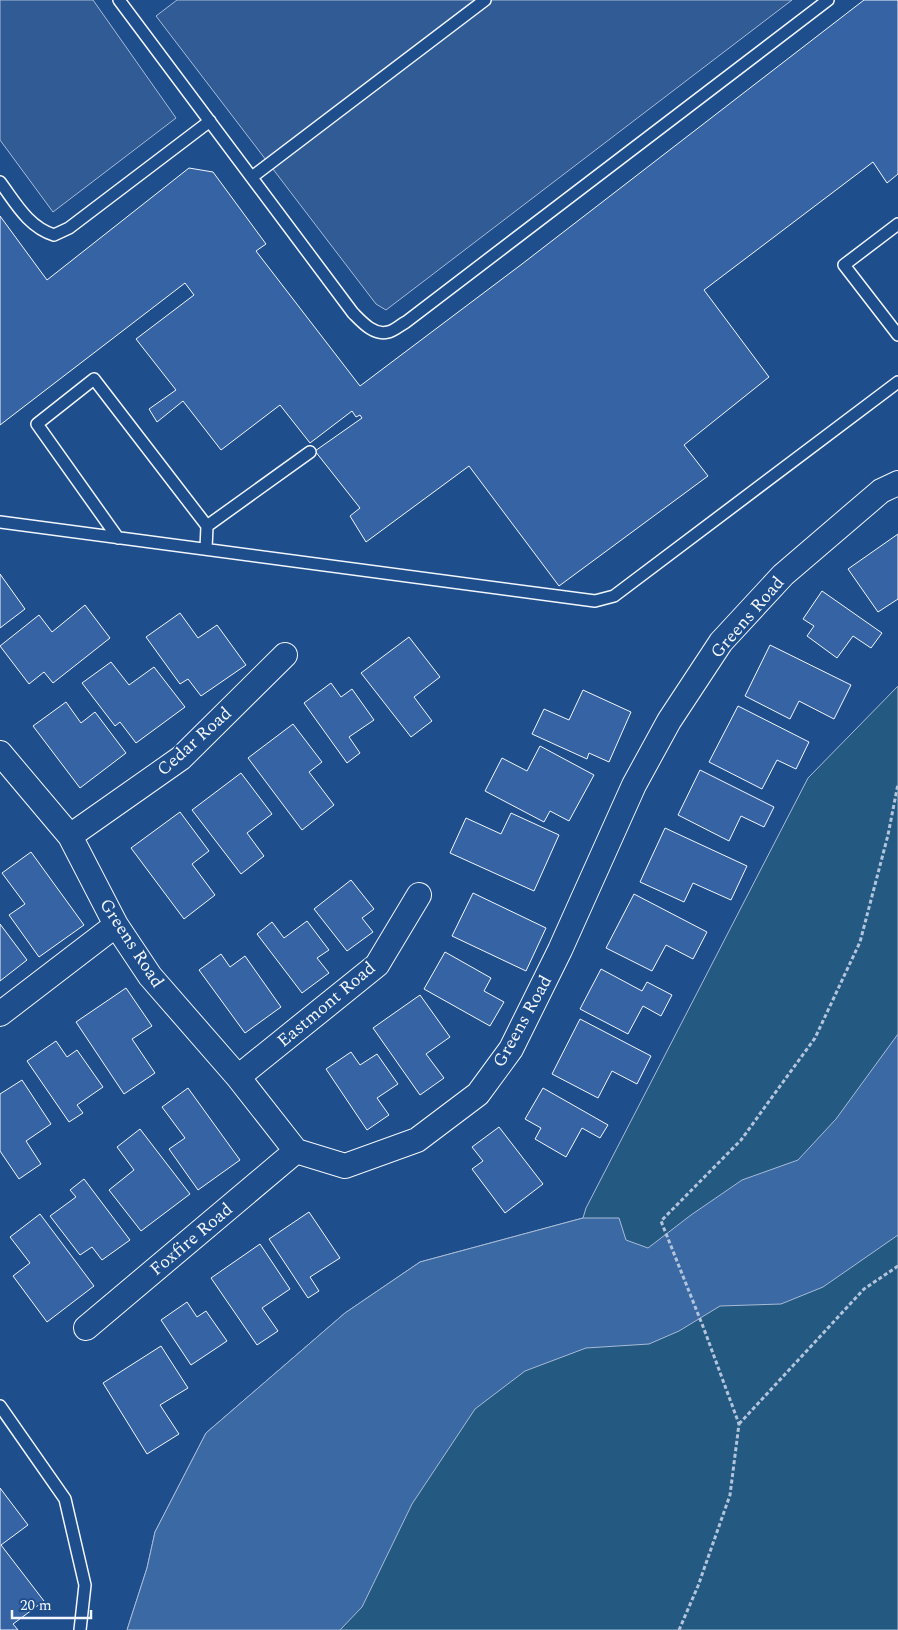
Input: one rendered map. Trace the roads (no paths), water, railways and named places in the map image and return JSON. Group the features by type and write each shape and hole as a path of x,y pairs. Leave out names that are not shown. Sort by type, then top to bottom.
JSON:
{"street":[{"name":"Greens Road","path":"0,753 70,836 116,925 150,976 238,1077 296,1151 345,1166 417,1140 478,1094 511,1049 560,950 634,785 669,721 721,642 783,575 881,491 898,483"},
{"name":"Cedar Road","path":"70,836 181,758 285,655"},
{"name":"Eastmont Road","path":"238,1077 376,965 419,896"},
{"path":"0,1014 116,925"},
{"name":"Foxfire Road","path":"86,1328 296,1151"}],"lane":[{"path":"119,0 354,313 366,326 377,332 387,333 406,322 828,0"},
{"path":"252,178 485,0"},
{"path":"0,182 30,222 42,232 54,235 68,228 210,121"},
{"path":"898,224 844,265 898,335"},
{"path":"118,538 37,424 94,379 207,526 206,550"},
{"path":"0,522 595,601 614,596 898,382"},
{"path":"207,526 310,452"},
{"path":"0,1406 65,1499 86,1585 80,1630"}]}
